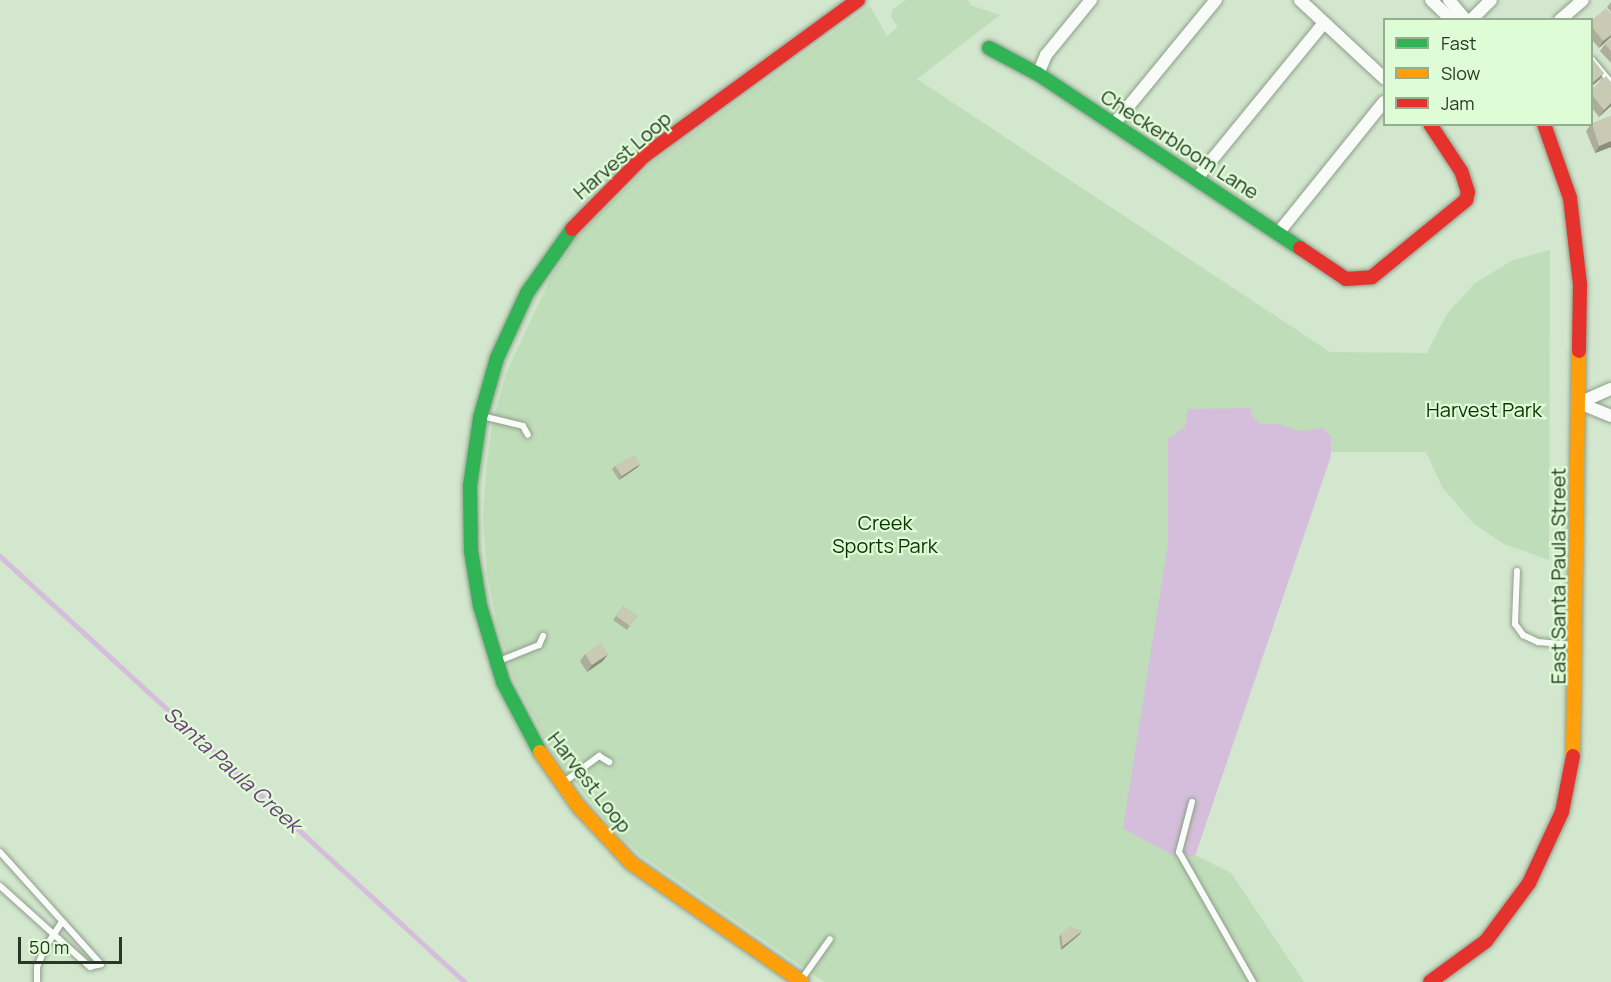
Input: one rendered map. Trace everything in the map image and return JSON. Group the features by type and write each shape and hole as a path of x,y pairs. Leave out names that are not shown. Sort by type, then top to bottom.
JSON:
{"street":[{"name":"Harvest Loop","path":"801,982 631,863 561,784 518,715 496,662 480,606 471,551 470,486 480,416 497,358 515,317 542,267 582,214 644,156 858,0"},
{"path":"1038,74 1046,55 1091,0"},
{"path":"1114,124 1216,0"},
{"path":"1300,0 1383,77"},
{"path":"1431,0 1450,18"},
{"path":"1449,0 1464,18"},
{"path":"1473,18 1491,0"},
{"path":"1562,18 1583,0"},
{"path":"1197,178 1324,23"},
{"name":"Checkerbloom Lane","path":"989,48 1038,74 1279,232 1346,279 1362,281 1372,277 1458,208 1468,192 1461,171 1431,126"},
{"path":"1279,232 1383,103"},
{"name":"East Santa Paula Street","path":"1430,982 1497,928 1516,904 1550,844 1568,793 1572,764 1577,645 1580,285 1575,227 1565,178 1545,126"},
{"path":"1579,403 1611,389"},
{"path":"1579,403 1611,416"}],"lane":[{"path":"1593,61 1611,83"},
{"path":"480,416 523,426 528,435"},
{"path":"1517,571 1515,624 1523,635 1538,642 1577,645"},
{"path":"496,662 539,645 543,636"},
{"path":"561,784 599,756 609,762"},
{"path":"1192,802 1179,852 1253,982"},
{"path":"0,852 101,964 90,967 0,886"},
{"path":"37,982 37,967 62,922"},
{"path":"801,982 830,939"}],"green space":[{"name":"Creek Sports Park","path":"906,0 968,0 970,5 1000,15 917,79 1330,352 1427,353 1447,314 1475,283 1513,260 1550,250 1549,560 1504,544 1474,524 1442,487 1426,452 1331,452 1195,855 1231,873 1304,982 824,982 640,854 612,828 554,755 514,679 497,624 487,574 483,519 486,469 493,419 507,371 551,277 581,232 652,163 870,6 887,36 898,27 891,17 892,10"}],"shaded area":[{"path":"1251,408 1252,416 1260,424 1279,424 1299,431 1323,428 1331,436 1331,456 1195,856 1174,856 1123,828 1168,543 1168,439 1185,427 1188,409"}],"building":[{"path":"1606,8 1611,14 1611,35 1603,41 1593,28 1593,19"},
{"path":"1611,39 1611,51 1605,44"},
{"path":"1593,59 1604,73 1593,82"},
{"path":"1606,76 1611,82 1611,103 1604,110 1593,96 1593,88"},
{"path":"1611,116 1611,141 1599,146 1593,124"},
{"path":"634,455 640,464 622,476 615,466"},
{"path":"623,606 637,616 630,626 616,616"},
{"path":"601,643 608,654 592,665 585,654"},
{"path":"1070,926 1082,931 1063,946 1061,934"}],"waterway":[{"name":"Santa Paula Creek","path":"0,556 465,982"}],"traffic: fast":[{"path":"989,48 1038,74 1300,248"},
{"path":"540,752 503,682 480,606 471,551 470,486 480,418 497,358 527,293 572,229"}],"traffic: slow":[{"path":"1573,756 1579,351"},
{"path":"540,752 579,807 631,863 802,982"}],"traffic: jam":[{"path":"572,229 644,156 858,0"},
{"path":"1300,248 1346,279 1372,277 1466,200 1468,192 1461,171 1431,126"},
{"path":"1545,126 1570,198 1580,285 1579,351"},
{"path":"1430,982 1486,941 1529,883 1562,812 1573,756"}],"park label":[{"name":"Harvest Park","path":"1484,409"}]}
